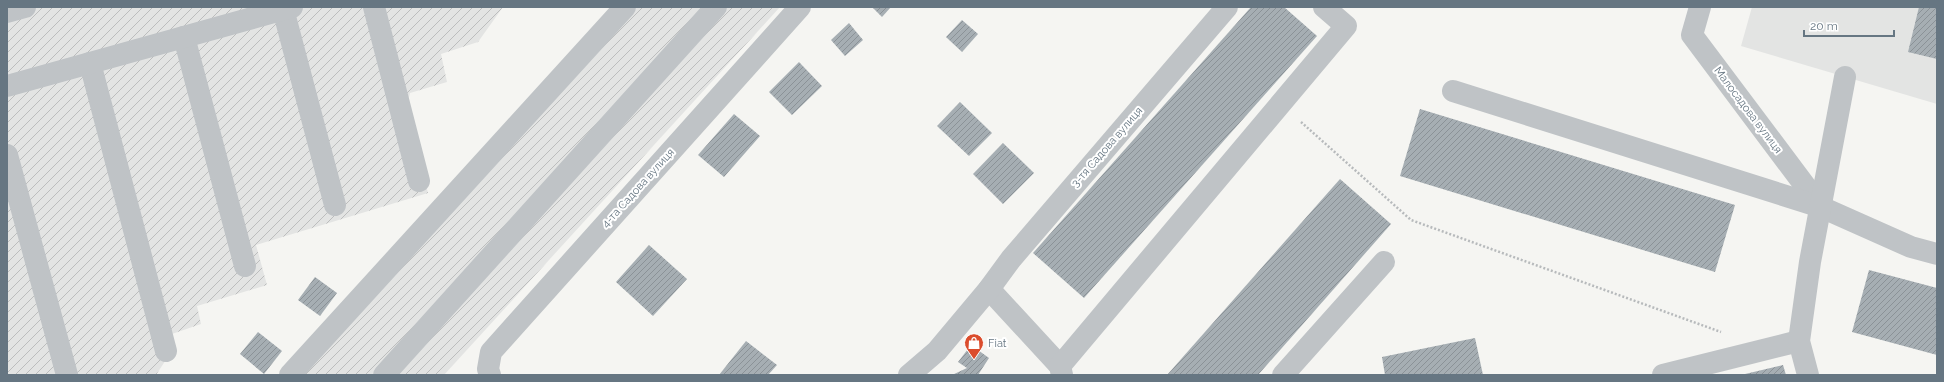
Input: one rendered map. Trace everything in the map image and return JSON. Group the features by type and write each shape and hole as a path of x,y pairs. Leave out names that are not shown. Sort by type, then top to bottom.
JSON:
{"street":[{"path":"7,12 25,7"},
{"path":"374,7 419,181"},
{"path":"290,375 625,7"},
{"path":"384,375 716,7"},
{"name":"4-та Садова вулиця","path":"490,375 488,369 492,352 800,7"},
{"name":"3-тя Садова вулиця","path":"989,289 1011,259 1227,7"},
{"path":"909,375 937,351 989,289 1061,371 1280,102 1346,26 1324,7"},
{"name":"Малосадова вулиця","path":"1700,7 1692,35 1822,207"},
{"path":"7,86 288,8 335,205"},
{"path":"184,37 244,266"},
{"path":"90,63 166,351"},
{"path":"1808,375 1799,341 1810,262 1822,207 1845,76"},
{"path":"1453,91 1822,207 1911,247 1937,254"},
{"path":"7,155 67,375"},
{"path":"1283,375 1384,262"},
{"path":"1663,375 1799,341"}],"path":[{"path":"1280,102 1335,154 1411,220 1724,333"}],"shaded area":[{"path":"7,7 503,7 478,42 441,54 447,82 410,93 406,110 428,193 256,245 267,285 197,306 201,324 169,335 173,349 156,375 7,375"},
{"path":"635,7 780,7 444,375 301,375"},
{"path":"1752,7 1937,7 1937,104 1741,46"}],"building":[{"path":"872,7 891,7 882,17"},
{"path":"1251,7 1284,7 1317,36 1084,298 1033,253"},
{"path":"1919,7 1937,7 1937,59 1908,52"},
{"path":"962,20 978,34 962,52 946,37"},
{"path":"849,23 863,40 845,56 831,40"},
{"path":"799,62 822,86 792,115 769,92"},
{"path":"960,102 992,133 969,156 937,126"},
{"path":"1420,109 1735,205 1715,272 1400,176"},
{"path":"734,114 760,136 724,177 698,155"},
{"path":"1003,143 1034,173 1003,204 973,174"},
{"path":"1340,179 1391,224 1258,375 1167,375"},
{"path":"649,245 687,279 653,316 616,282"},
{"path":"1869,270 1937,288 1937,355 1852,332"},
{"path":"315,277 337,293 320,316 298,300"},
{"path":"258,332 282,351 264,374 240,354"},
{"path":"1475,338 1483,375 1385,375 1382,357"},
{"path":"746,341 777,365 768,375 719,375"},
{"name":"Fiat","path":"971,345 989,358 978,375 952,375 967,368 958,362"},
{"path":"1783,365 1786,375 1745,375 1745,374"}],"place":[{"name":"Fiat","path":"974,360"}]}
